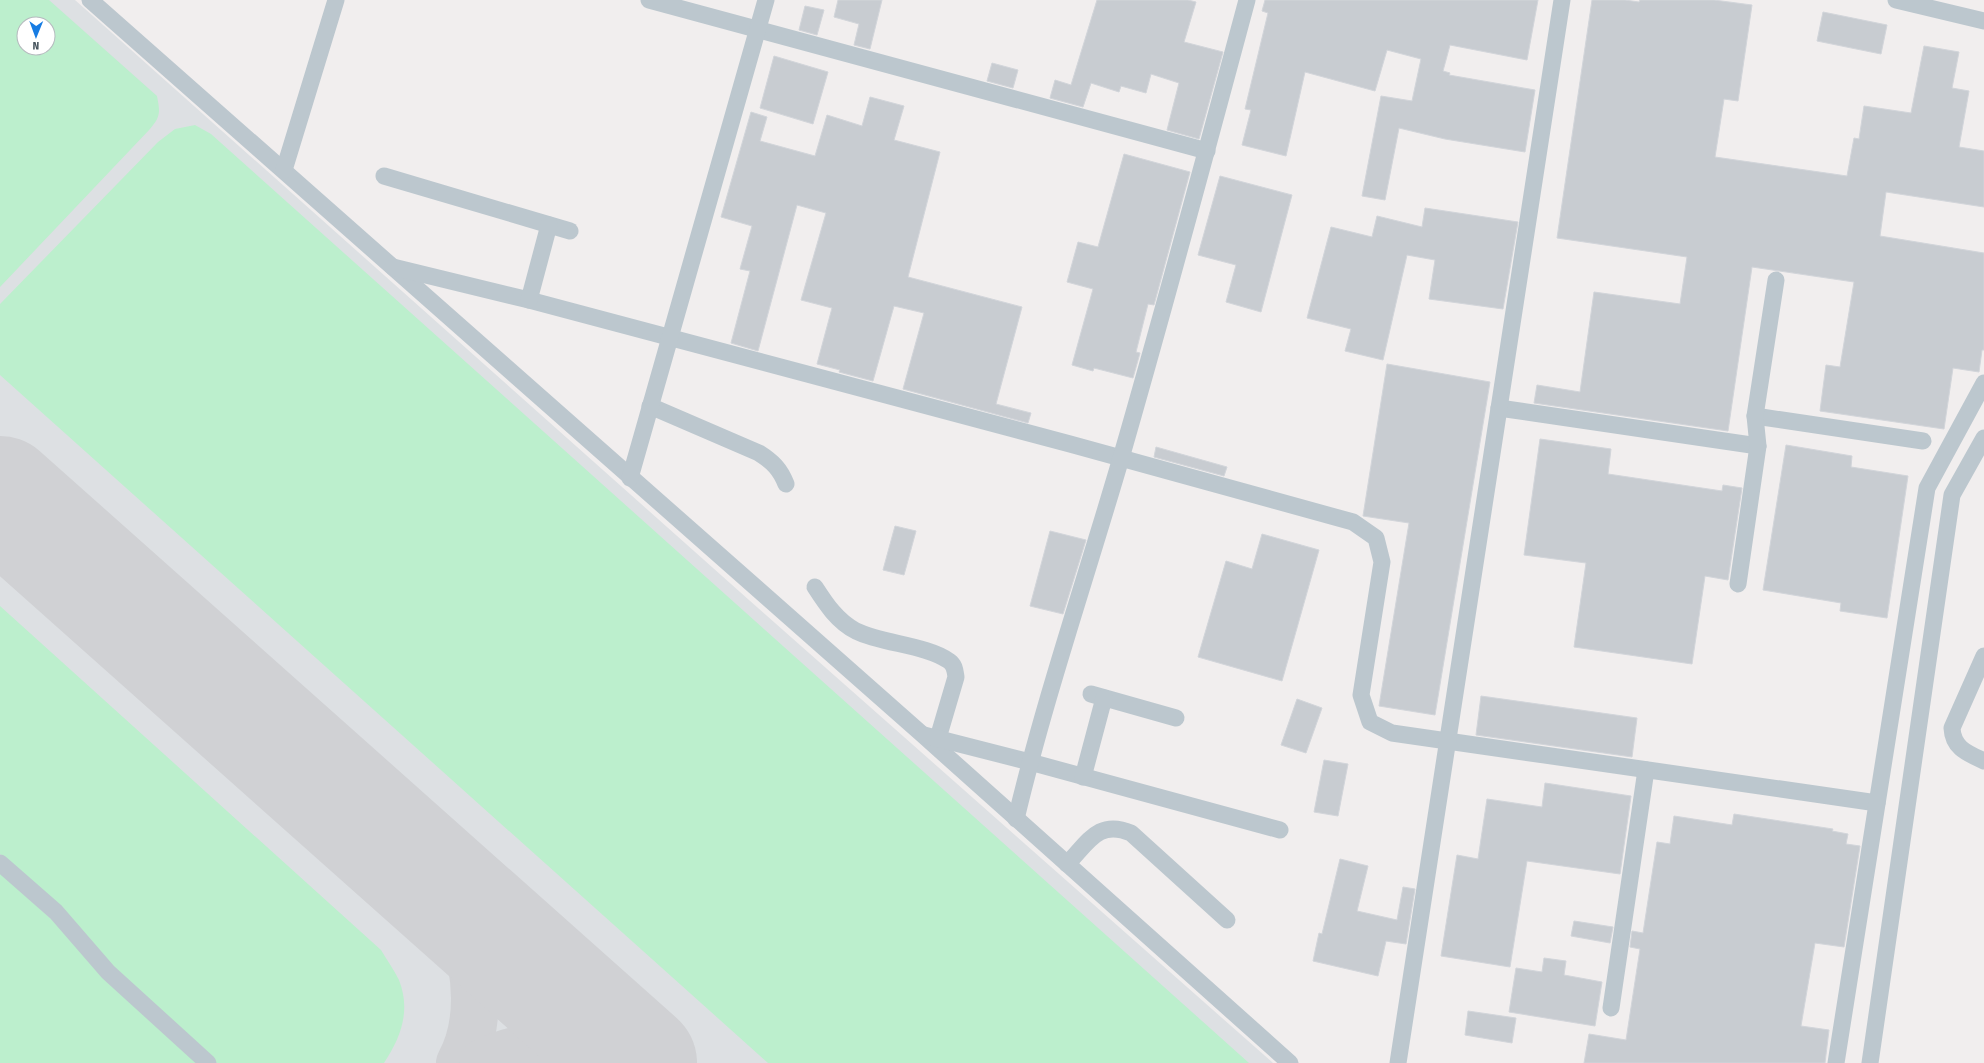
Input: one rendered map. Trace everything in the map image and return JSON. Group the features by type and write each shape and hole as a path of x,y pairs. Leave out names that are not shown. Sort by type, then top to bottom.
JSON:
{"street":[{"path":"90,0 284,170 630,478 931,737 1016,819 1290,1063"},
{"path":"284,170 336,0"},
{"path":"649,0 1207,151"},
{"path":"630,478 766,0"},
{"path":"1016,819 1030,762 1121,458 1207,151 1247,0"},
{"path":"1398,1063 1446,741 1461,663 1562,0"},
{"path":"1896,0 1926,3 1984,21"},
{"path":"384,176 570,231"},
{"path":"529,300 549,225"},
{"path":"393,268 529,300 1121,458 1353,522 1376,538 1382,562 1362,695 1370,722 1392,733 1877,804"},
{"path":"1738,584 1758,446 1755,416 1776,280"},
{"path":"1836,1063 1927,488 1984,383"},
{"path":"650,406 759,453 772,461 780,469 786,484"},
{"path":"1499,408 1758,446"},
{"path":"1755,416 1923,441"},
{"path":"1870,1063 1952,495 1984,438"},
{"path":"815,587 827,606 856,631 873,638 936,655 950,662 955,668 956,677 931,737"},
{"path":"1984,656 1952,728 1956,744 1964,751 1984,761"},
{"path":"1084,777 1098,696 1176,718"},
{"path":"931,737 1030,762 1280,830"},
{"path":"1611,1008 1646,770"},
{"path":"1067,864 1101,830 1111,828 1121,829 1131,833 1227,920"},
{"path":"0,863 56,912 108,972 208,1063"}],"shaded area":[{"path":"0,0 75,0 749,600 1273,1063 0,1063"}],"green space":[{"path":"0,0 49,0 157,96 159,114 150,129 0,287"},
{"path":"195,125 211,134 1249,1063 768,1063 0,375 0,304 158,142 175,129"},
{"path":"0,606 381,950 399,980 404,1002 404,1013 399,1033 384,1063 217,1063 112,969 58,905 0,854"},
{"path":"0,873 49,917 200,1063 0,1063"}],"building":[{"path":"838,0 882,0 870,49 854,45 859,24 834,17"},
{"path":"1097,0 1188,0 1196,2 1184,42 1223,52 1199,139 1167,130 1179,83 1151,74 1146,93 1121,86 1119,92 1091,83 1083,107 1050,98 1055,80 1071,85"},
{"path":"1265,0 1538,0 1527,60 1450,45 1443,71 1450,73 1449,75 1535,90 1525,152 1445,139 1399,128 1385,200 1362,196 1381,96 1412,101 1421,59 1387,50 1375,91 1305,72 1286,156 1242,145 1251,110 1245,109 1268,13 1262,11"},
{"path":"1592,0 1625,0 1639,2 1640,0 1714,0 1752,5 1738,101 1724,99 1715,157 1847,176 1854,138 1859,139 1864,106 1911,113 1924,46 1959,52 1952,88 1969,91 1959,147 1984,151 1984,207 1886,192 1880,236 1984,253 1984,350 1982,350 1979,372 1953,368 1944,429 1820,411 1826,365 1840,367 1854,282 1752,267 1728,431 1534,403 1537,385 1580,392 1594,292 1680,304 1687,257 1557,238"},
{"path":"805,6 824,10 817,35 799,30"},
{"path":"1823,12 1887,25 1881,54 1817,41"},
{"path":"774,56 828,72 813,124 760,108"},
{"path":"992,63 1018,70 1013,88 987,81"},
{"path":"870,97 904,106 894,140 940,152 908,277 1022,307 996,404 1031,413 1028,423 903,389 924,313 894,306 873,381 839,372 840,370 817,364 832,308 801,300 826,213 797,205 758,351 731,343 750,271 740,269 752,226 721,217 751,112 767,117 760,141 815,156 827,115 862,126"},
{"path":"1124,154 1190,172 1154,305 1148,304 1136,352 1140,353 1133,378 1094,368 1093,371 1072,365 1093,289 1067,282 1078,242 1098,247"},
{"path":"1220,176 1292,195 1261,312 1226,302 1236,265 1198,255"},
{"path":"1425,208 1518,222 1503,309 1429,299 1435,260 1407,255 1383,360 1345,351 1351,329 1307,318 1331,227 1372,237 1377,216 1422,227"},
{"path":"1387,364 1490,382 1435,715 1379,706 1409,523 1363,516"},
{"path":"1540,439 1611,449 1608,474 1722,491 1723,485 1742,488 1728,580 1705,576 1692,664 1574,647 1586,563 1524,555"},
{"path":"1786,445 1852,456 1851,467 1908,476 1887,618 1840,611 1841,603 1763,590"},
{"path":"1156,447 1227,467 1224,476 1154,457"},
{"path":"895,526 916,531 904,575 883,570"},
{"path":"1050,531 1086,540 1063,614 1030,606"},
{"path":"1262,534 1319,550 1282,681 1198,657 1226,561 1252,569"},
{"path":"1481,696 1637,718 1632,757 1476,735"},
{"path":"1297,699 1322,708 1306,753 1281,745"},
{"path":"1324,760 1348,764 1338,816 1314,812"},
{"path":"1545,783 1631,796 1620,874 1527,861 1510,967 1441,956 1457,855 1478,859 1487,799 1542,807"},
{"path":"1734,814 1833,829 1832,831 1848,834 1846,844 1860,846 1844,947 1815,943 1801,1026 1829,1030 1825,1063 1584,1063 1589,1034 1626,1040 1640,949 1630,947 1632,931 1643,933 1657,842 1670,844 1674,816 1732,825"},
{"path":"1340,859 1368,866 1357,911 1397,920 1403,887 1415,889 1406,944 1386,941 1378,976 1313,961 1319,933 1322,934"},
{"path":"1574,921 1613,927 1610,943 1571,936"},
{"path":"1544,958 1566,961 1564,975 1602,982 1595,1026 1509,1012 1516,968 1542,972"},
{"path":"1468,1011 1516,1018 1512,1043 1465,1035"}],"taxiway":[{"path":"426,876 438,891 456,919 468,947 472,962 475,998 472,1032 460,1063"},
{"path":"483,1063 499,1056 517,1051 554,1046 591,1051 609,1056 625,1063"}],"runway":[{"path":"0,496 637,1063"}]}
